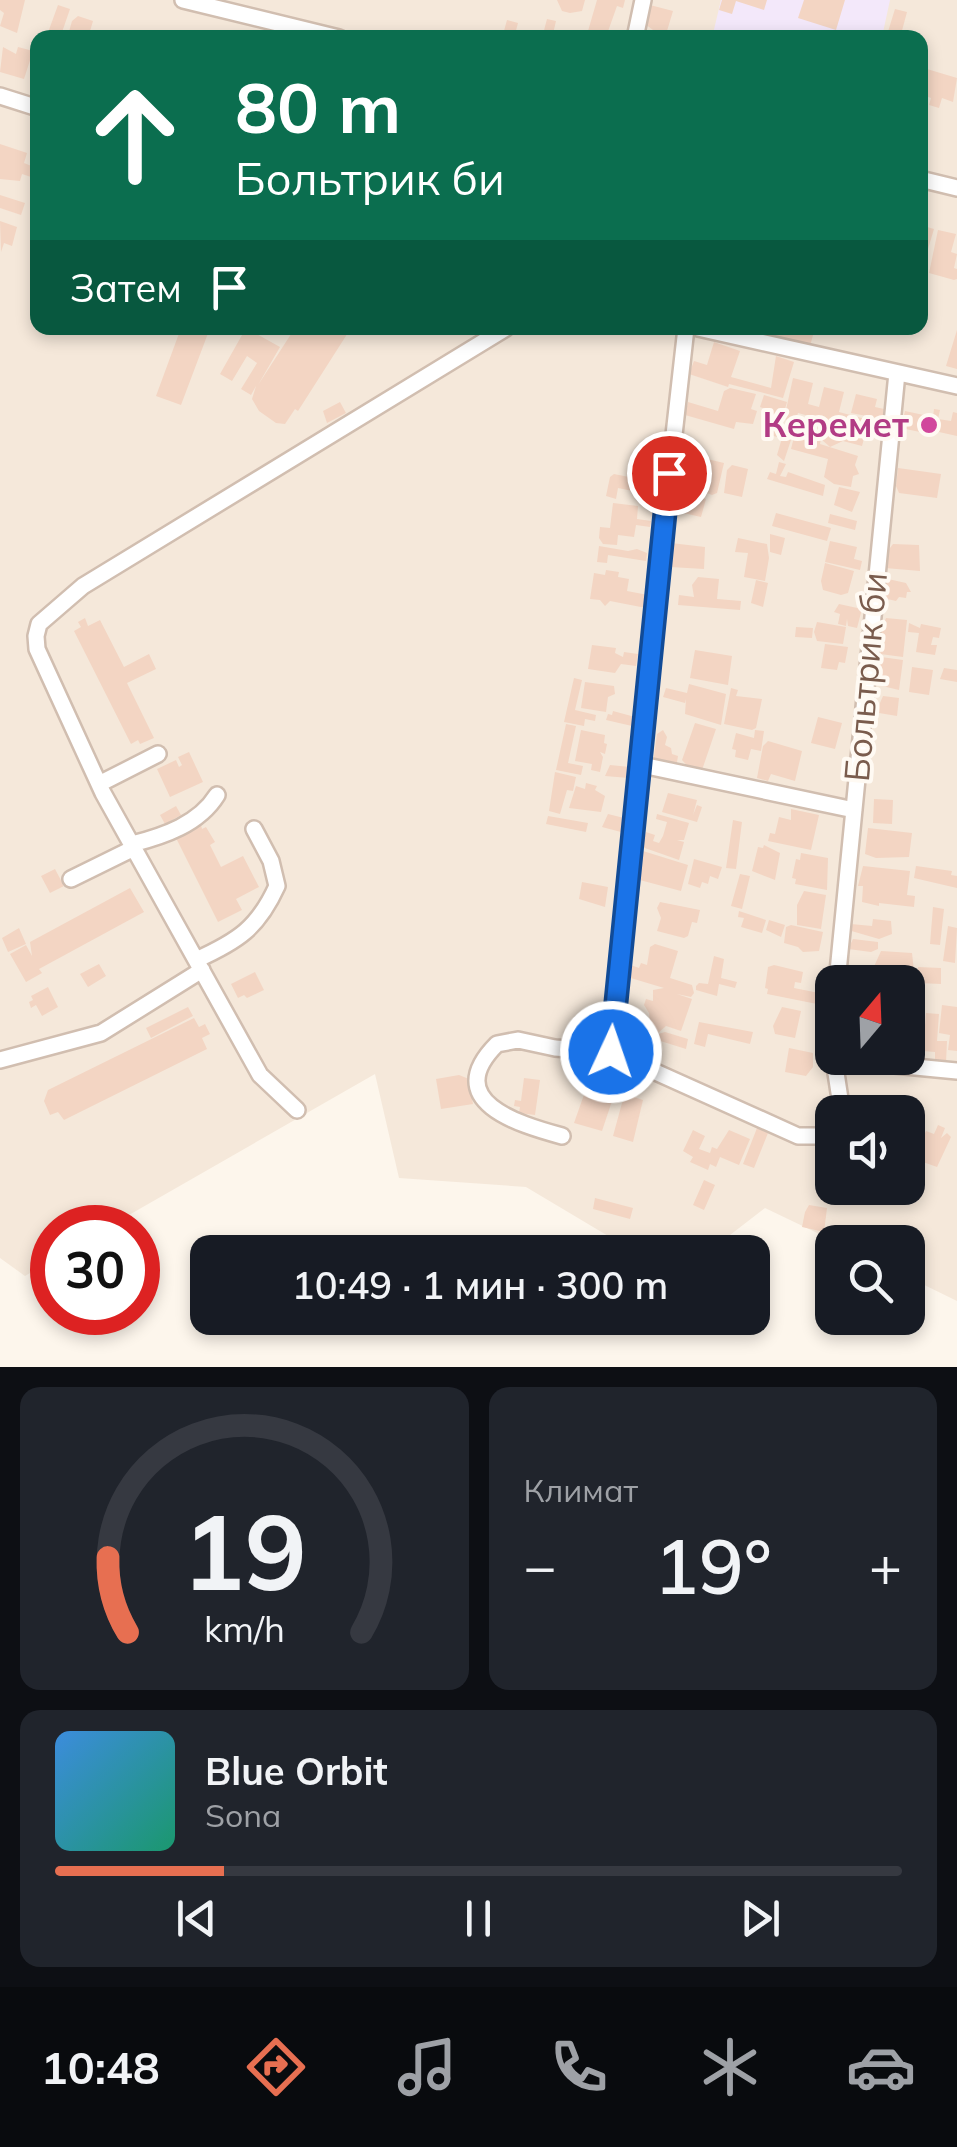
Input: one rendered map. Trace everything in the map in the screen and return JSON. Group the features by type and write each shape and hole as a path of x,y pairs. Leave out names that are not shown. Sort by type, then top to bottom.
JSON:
{"street":[{"path":"183,0 306,30"},
{"path":"636,30 642,0"},
{"path":"0,96 30,105"},
{"path":"928,181 957,188"},
{"path":"298,1110 260,1074 98,784 37,649 39,624 61,602 117,564 494,335"},
{"path":"611,1052 685,335"},
{"path":"730,335 957,386"},
{"name":"Больтрик би","path":"839,965 898,372"},
{"path":"98,784 158,754"},
{"path":"642,765 854,810"},
{"path":"70,879 178,828 208,809 217,796"},
{"path":"0,1060 102,1033 254,926 277,886 271,862 254,829"},
{"path":"562,1136 507,1119 489,1108 479,1083 482,1061 497,1044 507,1040 611,1052 798,1136 815,1136"},
{"path":"925,1066 957,1071"}],"shaded area":[{"path":"0,0 957,0 957,1301 925,1285 925,1225 815,1225 815,1232 765,1208 730,1235 606,1235 526,1187 399,1178 375,1074 146,1205 30,1205 30,1273 25,1276 0,1258"},
{"path":"721,0 890,0 884,30 714,30"}],"building":[{"path":"0,0 25,0 17,33 0,26 4,13"},
{"path":"557,0 585,0 582,11 570,13 562,11"},
{"path":"597,0 625,0 623,8 617,6 608,30 588,30"},
{"path":"722,0 767,0 764,10 736,1 732,14 719,10"},
{"path":"804,0 845,0 836,30 798,18"},
{"path":"58,5 70,9 63,30 49,30"},
{"path":"650,5 673,11 667,30 653,30 645,24"},
{"path":"895,9 907,12 902,30 888,30"},
{"path":"78,16 93,21 90,30 69,30"},
{"path":"547,19 556,21 554,30 544,30"},
{"path":"507,20 518,23 516,30 504,30"},
{"path":"3,47 16,54 18,47 30,50 24,79 0,72"},
{"path":"928,69 957,78 953,102 942,98 939,108 929,105"},
{"path":"0,144 27,153 24,163 30,165 30,177 22,174 20,181 0,179"},
{"path":"0,195 25,203 21,215 0,208"},
{"path":"0,221 17,227 12,246 4,243 1,252"},
{"path":"928,227 934,229 928,249"},
{"path":"938,230 956,234 951,252 957,254 957,279 929,273"},
{"path":"957,330 957,369 946,366"},
{"path":"178,335 207,335 181,405 156,396"},
{"path":"242,335 259,335 280,347 258,385 290,335 347,335 298,411 295,409 285,424 276,423 259,411 252,399 256,386 251,395 241,389 257,363 247,356 232,381 220,374"},
{"path":"773,335 813,335 810,346"},
{"path":"714,342 740,351 731,377 771,388 776,356 794,362 783,398 689,374 694,361 707,365"},
{"path":"793,378 813,383 808,404 819,407 824,387 844,392 839,412 869,420 862,446 843,441 830,447 821,439 820,444 858,456 855,465 859,474 853,476 851,487 834,484 824,477 828,459 791,449 794,437 815,443 818,430 824,431 827,421 798,413 795,422 784,419"},
{"path":"730,388 756,394 751,409 757,411 753,424 736,422 734,429 685,415 688,402 718,411 724,391"},
{"path":"856,394 877,399 875,407 884,409 882,419 851,413"},
{"path":"764,395 787,402 777,437 764,433 771,411 760,407"},
{"path":"340,402 346,413 327,423 323,411"},
{"name":"Керемет","path":"934,409 940,410 938,419 951,421 953,412 957,413 957,436 901,428 905,411 933,417"},
{"path":"782,438 791,440 784,461 777,455"},
{"path":"699,457 724,463 717,493 712,495 692,487"},
{"path":"779,462 786,464 780,476 786,477 788,472 825,485 823,496 767,479 770,472 776,474"},
{"path":"732,465 748,469 742,497 724,493 727,470"},
{"path":"898,468 941,474 937,498 899,493"},
{"path":"614,474 649,481 647,494 618,488 616,499 606,496"},
{"path":"839,487 860,492 852,512 834,505"},
{"path":"682,493 706,499 701,517 679,512"},
{"path":"613,503 638,506 637,519 651,521 650,527 636,525 634,537 618,535 617,545 603,544 600,527 610,528"},
{"path":"776,513 831,528 827,541 772,526"},
{"path":"830,514 857,521 855,530 828,523"},
{"path":"770,534 785,538 781,555 770,552"},
{"path":"738,538 767,544 765,581 744,577 748,553 735,552"},
{"path":"830,541 857,547 854,559 862,561 860,570 825,562"},
{"path":"671,543 705,547 704,569 670,567"},
{"path":"893,544 919,545 920,571 885,568 887,552"},
{"path":"599,546 637,549 647,553 646,561 608,555 607,563 597,562"},
{"path":"825,563 854,571 848,593 823,590"},
{"path":"606,570 629,579 627,591 648,595 646,608 610,601 605,606 600,600 590,599 594,573 605,575"},
{"path":"698,577 719,579 717,599 741,601 740,610 678,605 679,595 694,597 692,585"},
{"path":"888,579 906,583 911,592 896,601 883,598 884,582"},
{"path":"756,580 768,583 763,607 751,603"},
{"path":"839,604 862,609 857,628 848,626 847,619 846,626 838,624 840,614 834,612"},
{"path":"85,618 88,626 100,620 124,667 149,654 156,669 127,683 154,738 131,744 74,631"},
{"path":"886,618 907,620 903,657 880,654 881,650 877,650"},
{"path":"817,622 846,627 843,644 817,641"},
{"path":"909,623 920,628 921,624 941,628 939,638 933,637 931,645 937,645 935,655 916,652 919,633 908,632"},
{"path":"796,627 813,628 812,638 795,637"},
{"path":"825,644 848,647 845,663 839,662 837,670 821,668"},
{"path":"592,645 616,648 615,653 623,657 624,652 638,654 636,666 621,664 615,673 588,669"},
{"path":"695,650 732,656 728,685 690,678"},
{"path":"881,657 903,660 899,690 874,684"},
{"path":"912,667 933,670 929,695 909,692"},
{"path":"944,668 957,670 957,682 940,679"},
{"path":"574,678 582,680 575,710 596,715 595,721 585,719 584,726 564,722"},
{"path":"585,682 614,686 615,694 608,697 606,712 581,708"},
{"path":"689,684 726,694 721,725 685,714 686,699 685,703 663,697 666,688 687,693"},
{"path":"731,688 738,690 736,696 762,699 756,728 724,724"},
{"path":"883,696 899,698 897,716 879,713"},
{"path":"613,711 635,717 632,726 606,720"},
{"path":"818,717 842,723 835,749 811,743"},
{"path":"695,723 716,729 702,770 691,770 682,760"},
{"path":"566,724 576,726 568,763 583,766 581,775 556,770"},
{"path":"581,730 605,735 607,744 605,754 600,752 600,772 591,770 592,764 575,761"},
{"path":"663,730 667,737 665,745 678,756 676,768 653,763 657,734"},
{"path":"755,730 764,731 761,751 751,749 748,760 735,757 736,750 732,749 736,733 754,738"},
{"path":"768,741 802,751 795,781 771,774 768,781 757,778 763,746"},
{"path":"189,752 203,782 170,797 157,769 176,760 179,767 182,765 178,757"},
{"path":"610,765 630,767 629,778 605,776"},
{"path":"555,772 576,777 573,791 567,790 560,814 549,811"},
{"path":"586,783 597,786 595,790 605,796 601,812 569,808 576,786 585,789"},
{"path":"668,793 697,800 693,815 697,805 702,807 697,822 662,812"},
{"path":"874,799 893,800 892,824 873,823"},
{"path":"176,806 181,815 165,824 160,815"},
{"path":"791,809 819,815 811,850 768,841 770,833 775,834 779,817 791,820"},
{"path":"608,814 624,818 621,832 602,827"},
{"path":"657,814 689,823 684,840 677,840 684,842 679,860 642,847 646,832 655,835 653,841 659,843 663,836 667,822 656,819"},
{"path":"548,816 588,823 586,832 546,824"},
{"path":"733,820 742,822 736,869 726,868"},
{"path":"201,825 215,842 210,845 221,867 243,856 259,887 236,899 242,910 218,922 176,838"},
{"path":"868,828 912,833 909,857 876,858 865,854"},
{"path":"764,845 780,853 775,880 752,871 758,847"},
{"path":"643,851 688,865 681,891 636,879"},
{"path":"801,853 828,858 827,890 795,884 796,879 792,878"},
{"path":"694,859 722,867 718,879 710,876 708,884 702,882 700,888 688,884"},
{"path":"863,866 910,871 907,895 915,896 914,907 862,902 863,886 858,886"},
{"path":"916,866 952,871 951,875 957,876 957,888 914,878"},
{"path":"55,869 64,886 50,893 41,876"},
{"path":"740,874 750,876 742,909 731,906"},
{"path":"582,882 608,887 605,907 579,899"},
{"path":"130,888 144,912 39,969 42,973 26,982 10,954 26,945 32,956 30,942"},
{"path":"804,891 826,895 821,929 797,925 797,905"},
{"path":"660,902 700,910 688,936 657,931"},
{"path":"933,907 944,909 940,945 930,944"},
{"path":"739,911 766,920 762,933 741,927 744,918 738,917"},
{"path":"873,919 891,921 892,934 879,939 848,930 851,924 872,926"},
{"path":"769,920 785,925 781,937 766,930"},
{"path":"948,926 957,928 955,963 943,961"},
{"path":"786,927 823,932 819,951 803,952 784,943"},
{"path":"19,928 26,944 8,952 2,938"},
{"path":"853,939 878,942 878,949 848,949"},
{"path":"655,944 678,951 670,978 692,985 691,997 677,994 692,999 681,1031 666,1026 657,1034 651,1032 644,1005 646,999 653,1001 653,990 664,988 624,976 628,964 639,968 641,963 647,965 650,947"},
{"path":"881,951 912,953 913,965 875,965"},
{"path":"714,956 724,959 721,978 737,982 735,988 719,984 717,996 696,990 699,983 708,984"},
{"path":"99,964 106,976 88,987 80,974"},
{"path":"768,967 803,972 801,983 795,982 794,988 815,992 815,1004 767,994"},
{"path":"925,967 941,968 941,984 925,983"},
{"path":"255,972 264,990 238,998 231,984"},
{"path":"48,987 58,1007 42,1016 36,1005 31,1008 29,1002 33,1000 31,996"},
{"path":"942,1005 957,1007 957,1051 948,1050 950,1035 939,1033"},
{"path":"188,1007 193,1016 151,1038 146,1028"},
{"path":"782,1007 801,1011 795,1038 775,1034 773,1026"},
{"path":"926,1013 939,1014 937,1041 947,1041 946,1063 935,1063 935,1052 925,1051"},
{"path":"194,1018 199,1027 205,1024 210,1034 202,1038 207,1049 64,1120 58,1112 50,1115 44,1101 48,1090"},
{"path":"699,1022 753,1032 750,1044 708,1034 705,1047 694,1044"},
{"path":"665,1032 688,1039 686,1049 654,1039"},
{"path":"789,1048 813,1053 813,1067 806,1076 785,1072"},
{"path":"459,1075 469,1079 473,1104 441,1109 436,1079"},
{"path":"524,1078 540,1080 535,1115 519,1113 520,1107 514,1106 515,1100 521,1101"},
{"path":"586,1089 613,1098 602,1131 574,1123"},
{"path":"628,1095 643,1100 633,1142 613,1136"},
{"path":"938,1125 945,1128 941,1138 947,1133 951,1137 937,1167 925,1163 925,1133 934,1134"},
{"path":"757,1128 768,1133 754,1168 743,1164"},
{"path":"693,1130 705,1136 699,1149 710,1153 729,1130 750,1139 739,1165 720,1157 716,1167 710,1164 708,1170 690,1162 693,1157 683,1151"},
{"path":"704,1180 715,1185 704,1210 693,1205"},
{"path":"595,1198 633,1208 630,1219 593,1209"},
{"path":"809,1205 827,1208 825,1225 815,1225 815,1230 802,1227"}],"place":[{"name":"Керемет","path":"929,425"}],"route":[{"path":"611,1052 669,473"}]}
